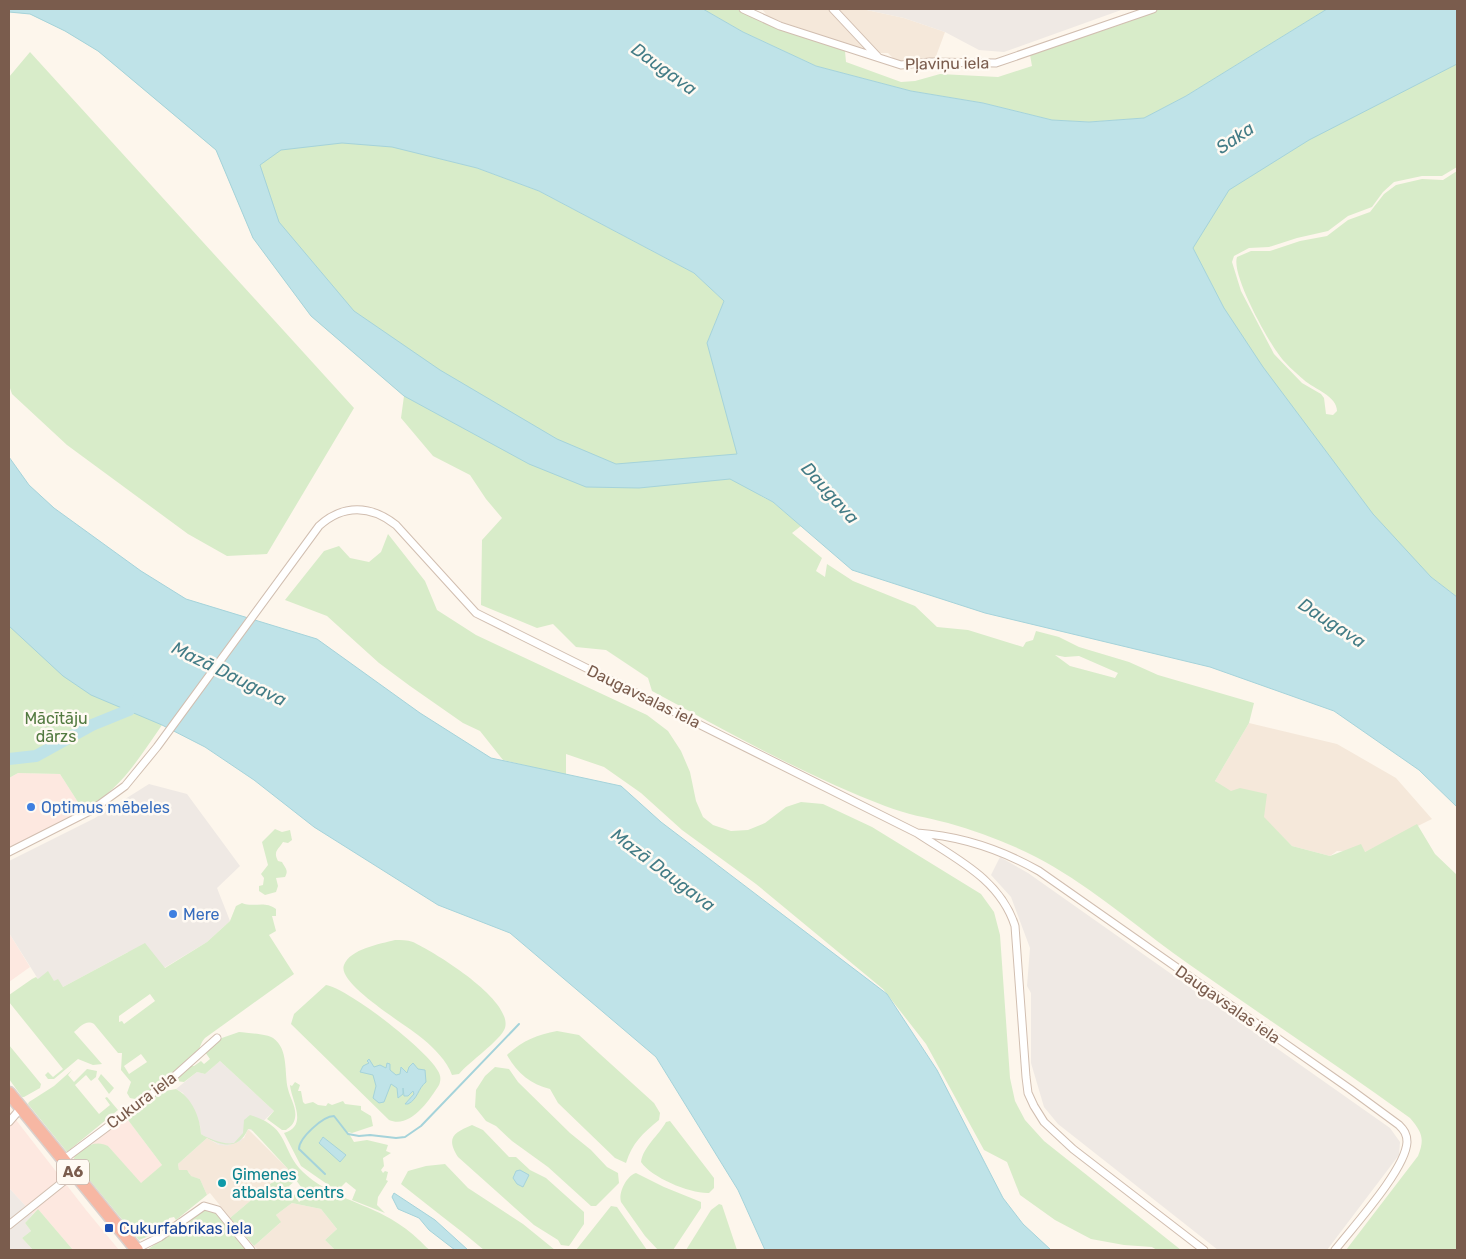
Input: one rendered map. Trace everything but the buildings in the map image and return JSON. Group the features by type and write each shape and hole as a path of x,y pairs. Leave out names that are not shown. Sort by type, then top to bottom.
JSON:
{"highway":[{"name":"A6","path":"9,1094 137,1250"}],"street":[{"name":"Pļaviņu iela","path":"743,9 780,26 901,65 925,62 996,63 1152,9"},
{"path":"833,9 878,57"},
{"name":"Daugavsalas iela","path":"9,852 92,810 118,792 157,747 319,526 340,511 353,510 375,514 387,518 396,525 476,613 917,832 994,887 1011,912 1015,926 1028,1094 1044,1122 1073,1149 1204,1250"},
{"name":"Daugavsalas iela","path":"917,832 966,840 1000,852 1039,871 1399,1125 1405,1132 1407,1139 1402,1160 1336,1250"},
{"name":"Cukura iela","path":"63,1160 169,1081 217,1038"},
{"path":"9,1122 21,1108"},
{"path":"9,1225 74,1173"},
{"path":"137,1250 160,1237 204,1206 218,1210 251,1250"}],"shaded area":[{"path":"762,9 862,9 904,18 945,32 935,59 911,60 899,64 888,53 869,53 768,17"},
{"path":"862,9 1124,9 1004,52 979,50 945,32 904,18"},
{"path":"1249,723 1337,744 1396,778 1432,819 1365,852 1337,851 1330,856 1292,846 1263,817 1215,781"},
{"path":"18,773 60,774 83,810 9,848 9,778"},
{"path":"149,784 187,794 240,866 217,888 230,921 207,942 164,968 128,952 63,987 54,981 38,979 9,933 9,861 95,818"},
{"path":"1000,857 1028,873 1390,1128 1400,1142 1399,1155 1327,1250 1218,1250 1058,1124 1044,1107 1031,1063 1031,993 1027,986 1030,948 1011,897 991,875"},
{"path":"9,933 30,967 9,982"},
{"path":"220,1061 274,1111 253,1131 248,1129 241,1141 227,1146 219,1145 201,1134 200,1125 183,1093 176,1089 197,1072 205,1074"},
{"path":"9,1111 119,1250 73,1250 38,1209 33,1214 9,1188"},
{"path":"125,1116 162,1165 141,1184 108,1146 92,1144"},
{"path":"248,1129 288,1169 230,1218 210,1193 207,1195 200,1179 190,1176 189,1172 179,1170 178,1164 207,1138 219,1145 244,1138"},
{"path":"9,1188 33,1214 25,1223 31,1231 22,1238 33,1250 9,1250"},
{"path":"292,1203 321,1209 337,1229 325,1240 335,1250 258,1250 254,1246 280,1223 276,1215"}],"green space":[{"path":"9,9 525,9 434,157 477,168 539,191 694,273 724,301 707,343 761,496 773,502 801,526 792,533 822,558 816,571 825,577 827,564 853,581 915,606 937,627 968,630 1023,647 1026,642 1033,640 1036,631 1059,637 1079,647 1129,662 1158,675 1254,703 1249,723 1215,781 1231,791 1240,788 1267,794 1264,817 1292,846 1330,856 1361,844 1365,852 1417,824 1435,854 1457,875 1457,1250 1346,1250 1418,1156 1422,1140 1420,1132 1414,1123 1410,1118 1190,965 1072,878 1042,860 989,836 893,809 825,781 652,691 648,678 606,650 576,647 553,624 537,628 481,605 482,540 502,518 470,475 433,456 401,418 404,396 311,316 253,238 216,150 98,51 65,31 30,14 9,12","holes":["1055,655 1065,657 1079,656 1118,673 1115,678 1070,666"]},
{"path":"703,9 736,9 779,29 845,51 846,62 901,82 915,81 940,74 998,77 1032,66 1030,55 1122,24 1157,9 1327,9 1186,96 1144,118 1089,122 1052,120 983,103 911,91 816,66 743,32"},
{"path":"1457,16 1457,167 1442,176 1422,176 1394,182 1383,192 1372,207 1348,216 1328,231 1269,247 1249,248 1234,256 1232,262 1241,291 1274,354 1302,383 1321,394 1324,398 1326,414 1333,415 1337,411 1333,401 1293,371 1272,344 1244,291 1239,277 1237,257 1251,251 1270,251 1300,241 1327,236 1348,220 1370,212 1384,194 1396,185 1422,179 1443,180 1457,171 1457,597 1431,577 1055,211"},
{"path":"30,52 354,408 267,554 227,556 188,534 67,445 12,394 9,385 9,77"},
{"path":"388,534 425,581 437,610 476,635 647,715 668,731 681,751 690,772 696,801 703,817 713,825 731,831 748,830 765,823 786,807 801,802 823,804 872,827 981,894 994,912 1000,935 1010,1078 1015,1101 1025,1120 1044,1141 1181,1250 1157,1250 1152,1247 1124,1245 1091,1239 1055,1220 1020,1195 1007,1162 984,1150 926,1044 883,989 756,884 682,830 641,793 604,767 566,754 566,775 503,760 480,731 463,723 379,663 327,616 285,600 324,551 339,546 350,558 369,562 381,552"},
{"name":"Mācītāju dārzs","path":"9,588 148,698 162,725 118,784 96,803 83,810 60,774 18,773 9,778"},
{"path":"275,829 282,832 290,830 292,840 288,843 283,842 276,853 278,861 282,862 287,873 285,877 276,878 278,886 276,892 265,895 259,891 259,886 263,885 264,878 261,874 268,865 262,842"},
{"path":"242,903 251,905 263,904 276,909 276,916 272,916 276,931 269,935 294,974 205,1038 193,1058 160,1084 135,1099 130,1098 127,1093 131,1082 121,1070 122,1053 118,1053 94,1024 88,1022 74,1032 102,1064 93,1065 78,1059 54,1079 48,1079 45,1075 48,1072 53,1077 63,1069 9,1002 9,995 32,979 36,977 38,979 48,971 54,981 58,979 63,987 145,943 165,968 207,942 230,921 236,906","holes":["150,994 155,1001 124,1024 122,1021 119,1022 119,1016","141,1054 147,1062 129,1074 124,1066"]},
{"path":"395,940 413,942 438,956 471,979 497,1004 504,1017 505,1028 502,1033 459,1074 452,1075 444,1060 431,1046 362,994 351,983 345,973 344,965 352,955 374,945"},
{"path":"326,985 352,997 369,1008 419,1049 438,1071 440,1075 439,1085 418,1112 411,1117 397,1122 389,1120 291,1024 294,1014"},
{"path":"557,1031 579,1035 654,1103 660,1113 659,1120 635,1144 626,1163 615,1158 558,1103 550,1089 525,1077 507,1055 530,1039"},
{"path":"239,1032 273,1038 282,1048 288,1089 295,1114 293,1124 286,1130 282,1130 267,1119 274,1111 220,1061 205,1074 197,1072 184,1082 176,1081 187,1066 194,1066 201,1061 204,1064 210,1059 205,1052 219,1039"},
{"path":"9,1045 41,1084 40,1088 24,1097 22,1097 9,1079"},
{"path":"495,1067 509,1069 518,1082 570,1133 591,1150 607,1167 618,1173 619,1183 596,1206 591,1206 548,1167 512,1141 496,1126 486,1121 475,1107 476,1090 485,1076"},
{"path":"87,1069 97,1071 96,1077 91,1081 86,1075 75,1085 99,1114 110,1105 105,1098 107,1097 118,1110 67,1152 28,1104 54,1086 72,1070 68,1075 74,1082"},
{"path":"101,1074 114,1088 109,1094 98,1079"},
{"path":"295,1082 300,1085 298,1091 301,1091 305,1104 313,1102 326,1106 328,1103 332,1105 343,1101 345,1104 361,1106 361,1110 371,1116 373,1126 352,1133 348,1132 354,1142 367,1140 388,1145 386,1151 391,1153 383,1158 384,1166 381,1170 383,1173 385,1171 388,1172 386,1180 388,1181 378,1197 377,1205 385,1213 352,1200 356,1190 346,1182 337,1191 301,1166 284,1133 296,1125 297,1112 290,1085 292,1086","holes":["323,1137 345,1155 341,1161 319,1142"]},
{"path":"176,1089 181,1092 197,1114 201,1134 212,1140 234,1143 243,1133 244,1120 250,1115 263,1120 279,1133 296,1164 313,1180 334,1193 391,1219 409,1231 430,1250 335,1250 325,1240 337,1229 321,1209 292,1203 276,1215 281,1222 254,1246 230,1218 288,1169 251,1129 248,1129 236,1143 225,1144 219,1143 207,1138 178,1164 179,1170 187,1170 191,1176 200,1179 207,1195 176,1220 174,1217 169,1218 168,1222 172,1223 162,1231 139,1240 73,1160 79,1151 84,1148 93,1144 103,1144 108,1146 141,1183 162,1165 125,1116 155,1093","holes":["296,1180 307,1195 299,1202 289,1186"]},
{"path":"670,1121 714,1178 714,1188 709,1193 692,1191 672,1184 654,1174 641,1162 648,1146 666,1122"},
{"path":"472,1125 483,1130 509,1157 516,1157 530,1170 546,1178 584,1212 584,1224 569,1246 561,1245 558,1240 534,1225 458,1157 452,1145 453,1137"},
{"path":"445,1164 468,1188 523,1224 555,1250 484,1250 401,1184 408,1171 426,1166"},
{"path":"636,1173 701,1202 701,1208 673,1250 658,1250 645,1236 621,1202 620,1198 624,1185 629,1177"},
{"path":"719,1204 722,1205 737,1250 686,1250 711,1210"},
{"path":"611,1206 617,1207 647,1250 576,1250"},
{"path":"38,1209 73,1250 33,1250 22,1238 31,1231 25,1223"},
{"path":"203,1210 215,1212 250,1250 147,1250"}],"water":[{"path":"9,9 703,9 743,32 816,66 911,91 983,103 1052,120 1089,122 1144,118 1186,96 1327,9 1457,9 1457,64 1309,140 1229,190 1193,248 1224,308 1263,367 1373,514 1431,577 1457,597 1457,807 1419,770 1334,711 1210,667 985,613 852,570 773,502 730,479 639,488 586,487 529,464 404,396 311,316 253,238 216,150 98,51 65,31 30,14 9,12","holes":["342,143 392,147 477,168 539,191 694,273 724,301 707,343 737,454 616,464 557,439 440,370 354,311 279,222 260,165 281,150"]},
{"name":"Mazā Daugava","path":"9,457 29,485 54,508 141,571 186,599 317,639 420,713 491,758 621,786 661,822 887,994 937,1070 1003,1198 1023,1224 1051,1250 765,1250 738,1190 656,1057 510,933 438,905 314,827 254,780 205,747 162,725 91,695 63,676 9,626"},
{"path":"369,1059 374,1067 380,1065 386,1068 387,1063 390,1064 390,1070 396,1075 400,1074 401,1067 407,1073 413,1063 418,1069 425,1070 426,1082 408,1104 405,1104 414,1094 413,1091 408,1096 404,1096 403,1088 403,1094 398,1098 397,1088 391,1084 384,1102 379,1103 373,1098 376,1086 373,1075 360,1072 363,1066 369,1063 367,1061"},
{"path":"323,1137 346,1155 340,1162 319,1143"},
{"path":"520,1170 529,1175 523,1187 517,1184 513,1178 516,1171"},
{"path":"394,1193 435,1220 468,1250 455,1250 429,1230 419,1218 398,1209 392,1197"}],"waterway":[{"path":"9,759 36,756 92,725 129,710 140,698"},
{"path":"325,1174 299,1149 303,1139 318,1124 334,1116 348,1134 405,1137 421,1126 519,1024"}],"place":[{"name":"Optimus mēbeles","path":"31,807"},
{"name":"Mere","path":"173,914"},
{"name":"Ģimenes atbalsta centrs","path":"222,1183"},
{"name":"Cukurfabrikas iela","path":"109,1228"}],"water label":[{"name":"Daugava","path":"664,69"},
{"name":"Saka","path":"1235,138"},
{"name":"Daugava","path":"830,493"},
{"name":"Daugava","path":"1332,623"}]}
